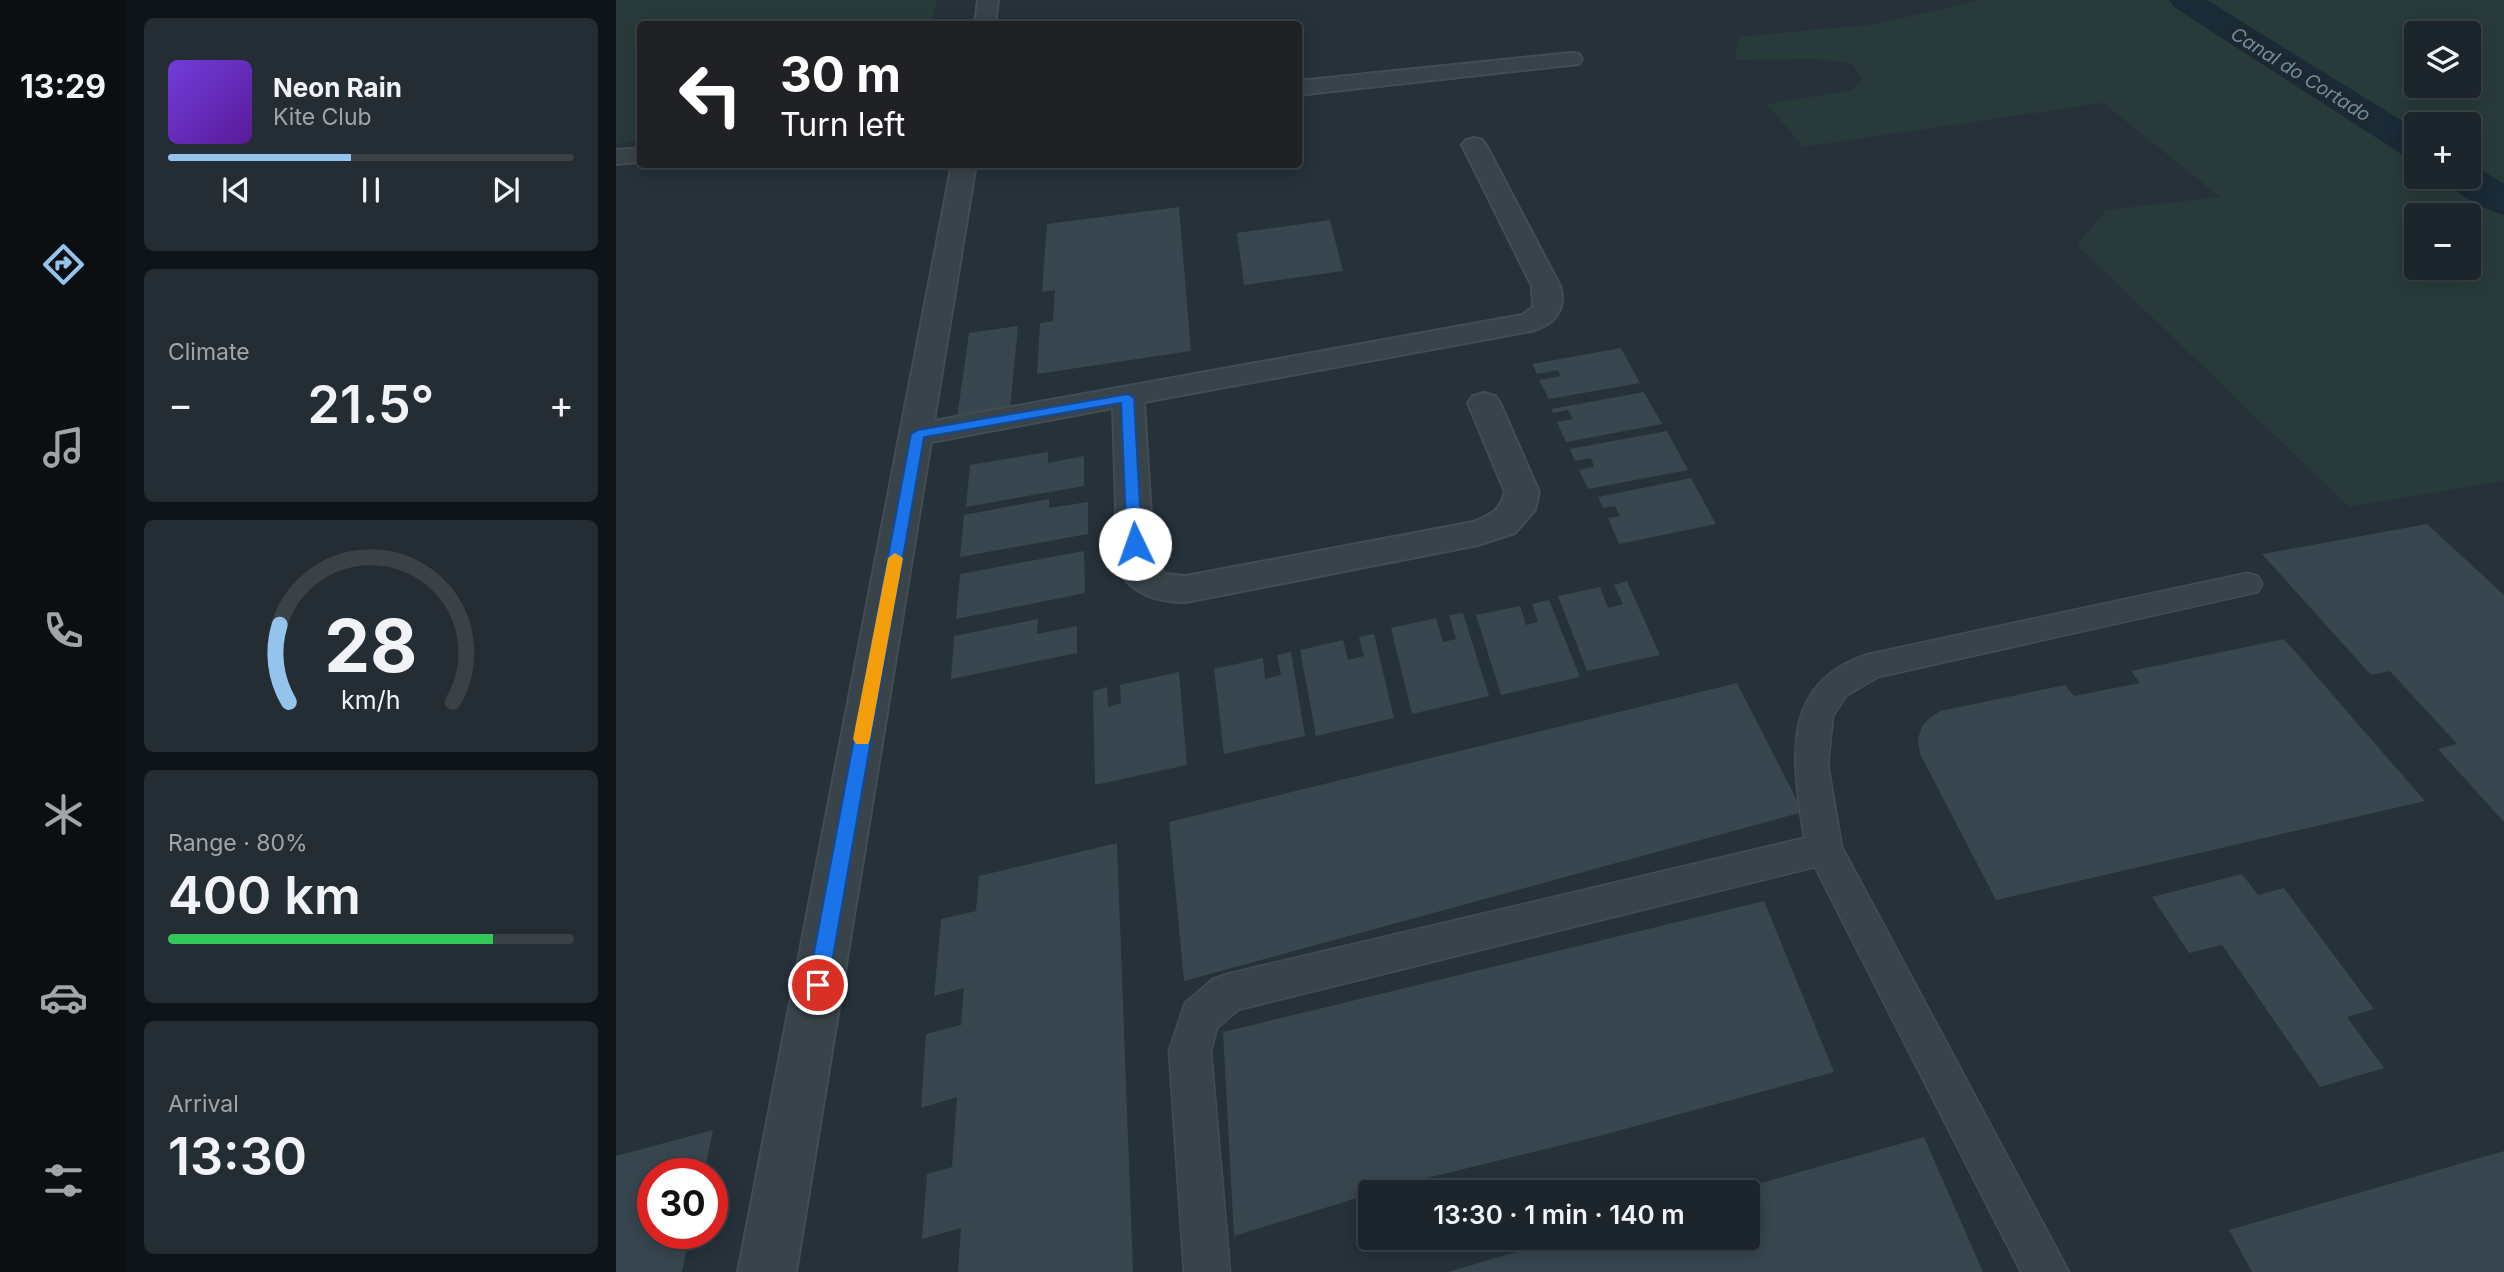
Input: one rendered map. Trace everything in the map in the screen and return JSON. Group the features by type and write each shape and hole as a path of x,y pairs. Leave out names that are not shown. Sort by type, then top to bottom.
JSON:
{"street":[{"path":"985,21 988,0"},
{"path":"1302,88 1571,59"},
{"path":"918,434 1128,398 1531,321 1546,313 1551,302 1546,286 1474,145"},
{"path":"767,1272 963,168"},
{"path":"1128,398 1136,569 1144,579 1160,589 1200,586 1478,533 1503,524 1518,510 1522,492 1484,403"}],"lane":[{"path":"2046,1272 1824,849 1811,765 1816,715 1834,687 1869,666 2247,584"},
{"path":"1207,1272 1190,1051 1199,1017 1227,993 1824,849"}],"green space":[{"path":"616,0 937,0 932,21 637,21 637,141 616,144"},
{"path":"1981,0 2504,0 2504,481 2349,507 2077,245 2106,210 2220,197 2103,103 1803,147 1767,104 1853,90 1862,79 1851,63 1815,59 1735,60 1739,37 1875,24"}],"building":[{"path":"1179,207 1191,351 1037,374 1040,323 1053,321 1055,290 1042,292 1047,224"},
{"path":"1330,220 1343,271 1244,285 1237,233"},
{"path":"1018,326 1010,410 957,418 969,333"},
{"path":"1621,348 1640,383 1549,399 1539,380 1561,376 1558,370 1537,374 1532,364"},
{"path":"1644,392 1662,424 1566,442 1557,422 1573,419 1568,410 1553,413 1551,409"},
{"path":"1667,431 1688,470 1588,489 1579,470 1594,467 1591,458 1575,461 1570,449"},
{"path":"1048,452 1048,463 1084,456 1084,486 966,507 970,465"},
{"path":"1691,478 1716,524 1619,544 1608,518 1620,516 1615,506 1603,508 1598,497"},
{"path":"1049,499 1049,508 1088,502 1088,534 960,557 964,515"},
{"path":"2427,524 2504,595 2504,822 2438,749 2457,744 2390,671 2371,675 2262,554"},
{"path":"1084,551 1085,593 956,619 960,574"},
{"path":"1627,581 1660,655 1587,671 1558,596 1600,587 1608,608 1623,604 1614,585"},
{"path":"1549,600 1580,677 1501,695 1476,615 1520,606 1526,625 1538,622 1532,604"},
{"path":"1463,613 1489,696 1412,714 1391,628 1436,618 1443,642 1456,639 1449,615"},
{"path":"1038,619 1037,634 1077,626 1077,653 951,679 954,636"},
{"path":"1374,634 1394,718 1316,736 1300,650 1343,640 1348,660 1364,656 1359,637"},
{"path":"2284,639 2425,801 1996,900 1920,754 1918,739 1922,726 1930,718 1940,711 2065,685 2074,696 2140,683 2131,671"},
{"path":"1291,652 1305,736 1224,754 1214,669 1263,658 1265,679 1281,675 1277,655"},
{"path":"1179,672 1187,765 1095,785 1093,691 1107,687 1108,707 1121,703 1120,685"},
{"path":"1737,683 1803,812 1184,981 1169,822"},
{"path":"1117,843 1133,1272 958,1272 961,1228 922,1239 927,1174 952,1167 957,1097 921,1108 926,1034 961,1025 964,988 934,996 941,919 976,911 979,876"},
{"path":"2242,874 2258,895 2284,888 2374,1009 2347,1017 2384,1068 2320,1087 2222,945 2189,953 2152,897"},
{"path":"1764,901 1834,1072 1599,1136 1419,1180 1358,1180 1358,1198 1234,1236 1223,1032"},
{"path":"713,1130 707,1158 637,1158 637,1249 687,1249 682,1272 616,1272 616,1156"},
{"path":"1924,1137 1983,1272 1448,1272 1523,1250 1760,1250 1760,1183"},
{"path":"2504,1151 2504,1272 2252,1272 2229,1230"}],"waterway":[{"name":"Canal do Cortado","path":"2185,0 2404,139"},
{"name":"Canal do Cortado","path":"2481,188 2504,202"}],"slow traffic":[{"path":"862,739 895,558"}],"route":[{"path":"818,985 918,434 1128,398 1135,544"}]}
